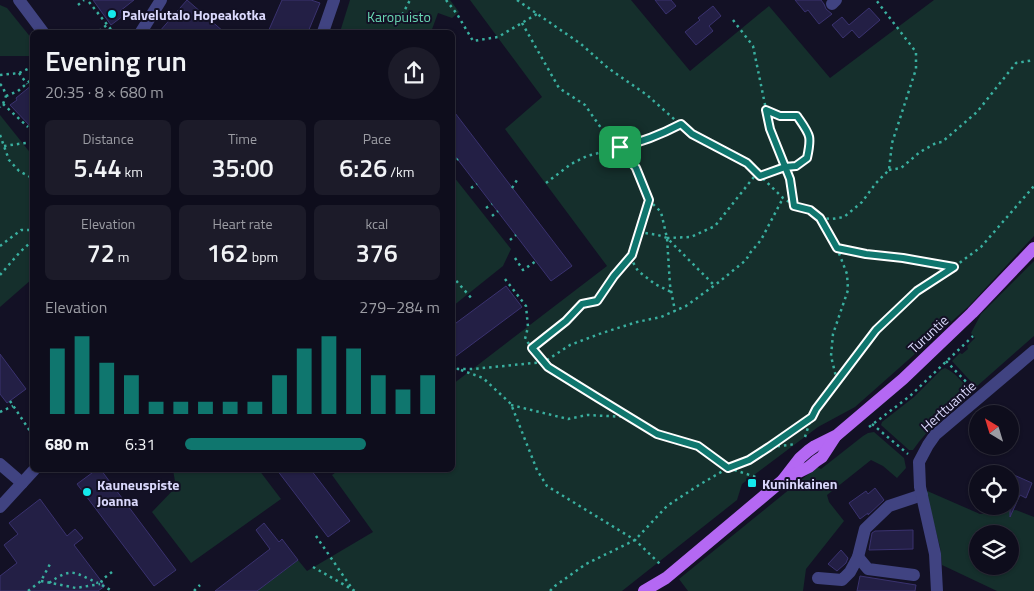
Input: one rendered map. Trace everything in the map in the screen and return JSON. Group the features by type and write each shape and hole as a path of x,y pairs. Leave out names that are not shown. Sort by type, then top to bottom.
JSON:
{"main road":[{"name":"Turuntie","path":"644,591 668,576 784,480 809,467 822,457 837,435 903,379 948,337 1034,248"},
{"name":"Turuntie","path":"656,591 668,576"}],"street":[{"path":"19,0 42,30"},
{"path":"142,30 161,0"},
{"path":"323,30 334,0"},
{"name":"Herttuantie","path":"937,591 935,554 920,487 919,462 935,435 1034,351"},
{"path":"0,464 22,482"},
{"path":"0,507 32,472"},
{"path":"818,578 842,580 850,572 858,557 865,529 889,506 922,495"},
{"path":"858,557 868,569 914,575"}],"path":[{"path":"78,5 84,0"},
{"path":"394,30 410,0"},
{"path":"446,0 474,41 498,37 538,14"},
{"path":"517,0 581,44 608,68 647,95 692,134 747,163 783,198 794,206 810,210 820,218 837,248 847,274 848,290 833,334 831,356 837,381"},
{"path":"876,0 916,52 916,68 892,143 889,170"},
{"path":"89,2 111,30"},
{"path":"733,20 754,46 770,129 790,179 794,206"},
{"path":"522,23 559,88 585,105 601,128 620,147 636,168 649,200 661,212 667,238 670,286 675,311"},
{"path":"100,30 107,25"},
{"path":"820,218 844,217 862,202 876,183 889,170 901,168 920,152 936,143 942,142 977,112 1016,63 1034,60"},
{"path":"0,75 18,73 30,68"},
{"path":"18,73 27,84"},
{"path":"6,96 18,91 30,81"},
{"path":"0,84 6,96 0,107"},
{"path":"3,104 28,127"},
{"path":"640,232 667,238 691,237 715,226 759,174 796,166 807,158 810,146 809,134 797,116 780,116 766,110"},
{"path":"546,183 571,164 587,156 641,142 658,136 681,124"},
{"path":"0,135 9,160 19,171 30,177"},
{"path":"4,146 30,142"},
{"path":"512,188 517,180"},
{"path":"471,188 477,184"},
{"path":"550,591 586,564 635,540 667,506 728,468 749,460 812,417 816,409 876,330 917,291 954,267 980,247 1034,186"},
{"path":"458,369 544,362 570,345 637,322 661,317 686,306 746,260 761,240 783,198"},
{"path":"532,348 566,321 582,304 597,301 614,276 632,255 649,200"},
{"path":"486,208 492,204"},
{"path":"492,216 498,211"},
{"path":"0,246 21,230 30,230"},
{"path":"510,240 516,235"},
{"path":"667,238 714,286"},
{"path":"0,275 30,243"},
{"path":"837,248 954,267"},
{"path":"630,257 638,271 655,284 672,292"},
{"path":"515,258 523,270 536,262"},
{"path":"455,279 473,300"},
{"path":"505,279 526,306 528,327 525,339 548,367 657,434 698,446 728,468 759,478"},
{"path":"864,430 910,396 973,336"},
{"path":"946,361 976,392 974,393"},
{"path":"455,366 483,378 511,404 537,470 547,486 635,540 668,576"},
{"path":"10,401 30,431"},
{"path":"511,404 568,419 587,415 630,417"},
{"path":"0,412 13,406"},
{"path":"872,424 912,456"},
{"path":"769,447 802,445"},
{"path":"316,536 354,590"},
{"path":"28,591 41,581 50,564"},
{"path":"313,567 354,590"},
{"path":"49,583 60,575 72,572 112,591"},
{"path":"100,584 101,580 112,572"},
{"path":"41,581 76,589 100,584"},
{"path":"194,591 200,585"},
{"path":"36,586 39,591"}],"green space":[{"name":"Karopuisto","path":"350,0 450,0 459,12 452,18 438,13 432,30 341,30"},
{"path":"470,0 631,0 690,71 769,6 830,78 934,0 1034,0 1034,236 968,307 855,407 818,427 742,484 737,500 622,591 257,591 298,560 307,571 373,532 332,475 336,472 455,472 455,382 607,266 505,129 542,97"},
{"path":"0,5 7,8 30,37 30,56 0,56"},
{"path":"0,115 30,152 30,281 0,307"},
{"path":"455,178 511,249 503,266 455,304"},
{"path":"1034,261 1034,336 976,387 952,361 960,353 962,354 968,349 967,346 975,338 971,333 981,314"},
{"path":"945,368 962,382 970,391 969,394 932,427 913,450 909,450 881,425 882,422 914,397"},
{"path":"874,432 904,458 906,468 897,478 883,466 871,460 827,495 829,502 844,521 806,569 803,591 688,591 679,579 817,467 821,469 863,436"},
{"path":"173,472 261,472 281,499 191,563 152,512 176,487"},
{"path":"925,490 969,509 969,515 1019,515 1019,511 1034,517 1034,591 997,591 942,565 940,547"}],"building":[{"name":"Palvelutalo Hopeakotka","path":"93,0 134,0 120,11 123,16 111,25"},
{"path":"187,0 222,30 161,30"},
{"path":"282,0 311,0 320,3 309,30 269,30"},
{"path":"655,0 671,0 676,6 666,14"},
{"path":"795,0 821,0 826,9 832,14 819,24 808,10 805,12"},
{"path":"713,6 721,16 709,26 713,31 696,45 685,32"},
{"path":"869,8 880,20 859,38 852,30 843,38 832,25 842,17 849,25"},
{"path":"30,87 30,126 10,105 17,100 16,98"},
{"path":"455,113 572,266 551,281 455,156"},
{"path":"506,286 522,307 455,357 455,324"},
{"path":"0,354 26,389 7,403 0,394"},
{"path":"93,472 102,472 176,570 154,586 77,484"},
{"path":"279,472 313,472 350,521 328,537"},
{"path":"1019,477 1032,483 1026,498 1020,495 1019,497"},
{"path":"875,488 884,500 868,515 868,513 860,519 849,503 866,491 868,494"},
{"path":"40,499 67,536 75,529 83,538 74,545 105,586 98,591 0,591 0,576 17,563 4,545 18,534 9,523"},
{"path":"264,523 279,542 282,539 298,560 257,591 215,591 270,549 256,530"},
{"path":"913,530 913,549 869,550 872,533 875,531"},
{"path":"841,550 848,558 846,563 837,571 828,564"},
{"path":"860,576 916,585 915,591 857,591"}],"place":[{"name":"Palvelutalo Hopeakotka","path":"112,14"},
{"name":"Kuninkainen","path":"752,483"},
{"name":"Kauneuspiste Joanna","path":"87,492"}],"route":[{"path":"620,147 636,168 649,200 632,255 614,276 597,301 582,304 566,321 532,348 548,367 598,398 657,434 698,446 728,468 749,460 812,417 816,409 876,330 917,291 954,267 837,248 820,218 810,210 794,206 790,179 785,167 770,129 766,110 780,116 797,116 809,134 810,146 807,158 796,166 785,167 760,176 747,163 692,134 681,124 658,136 620,147"}]}
